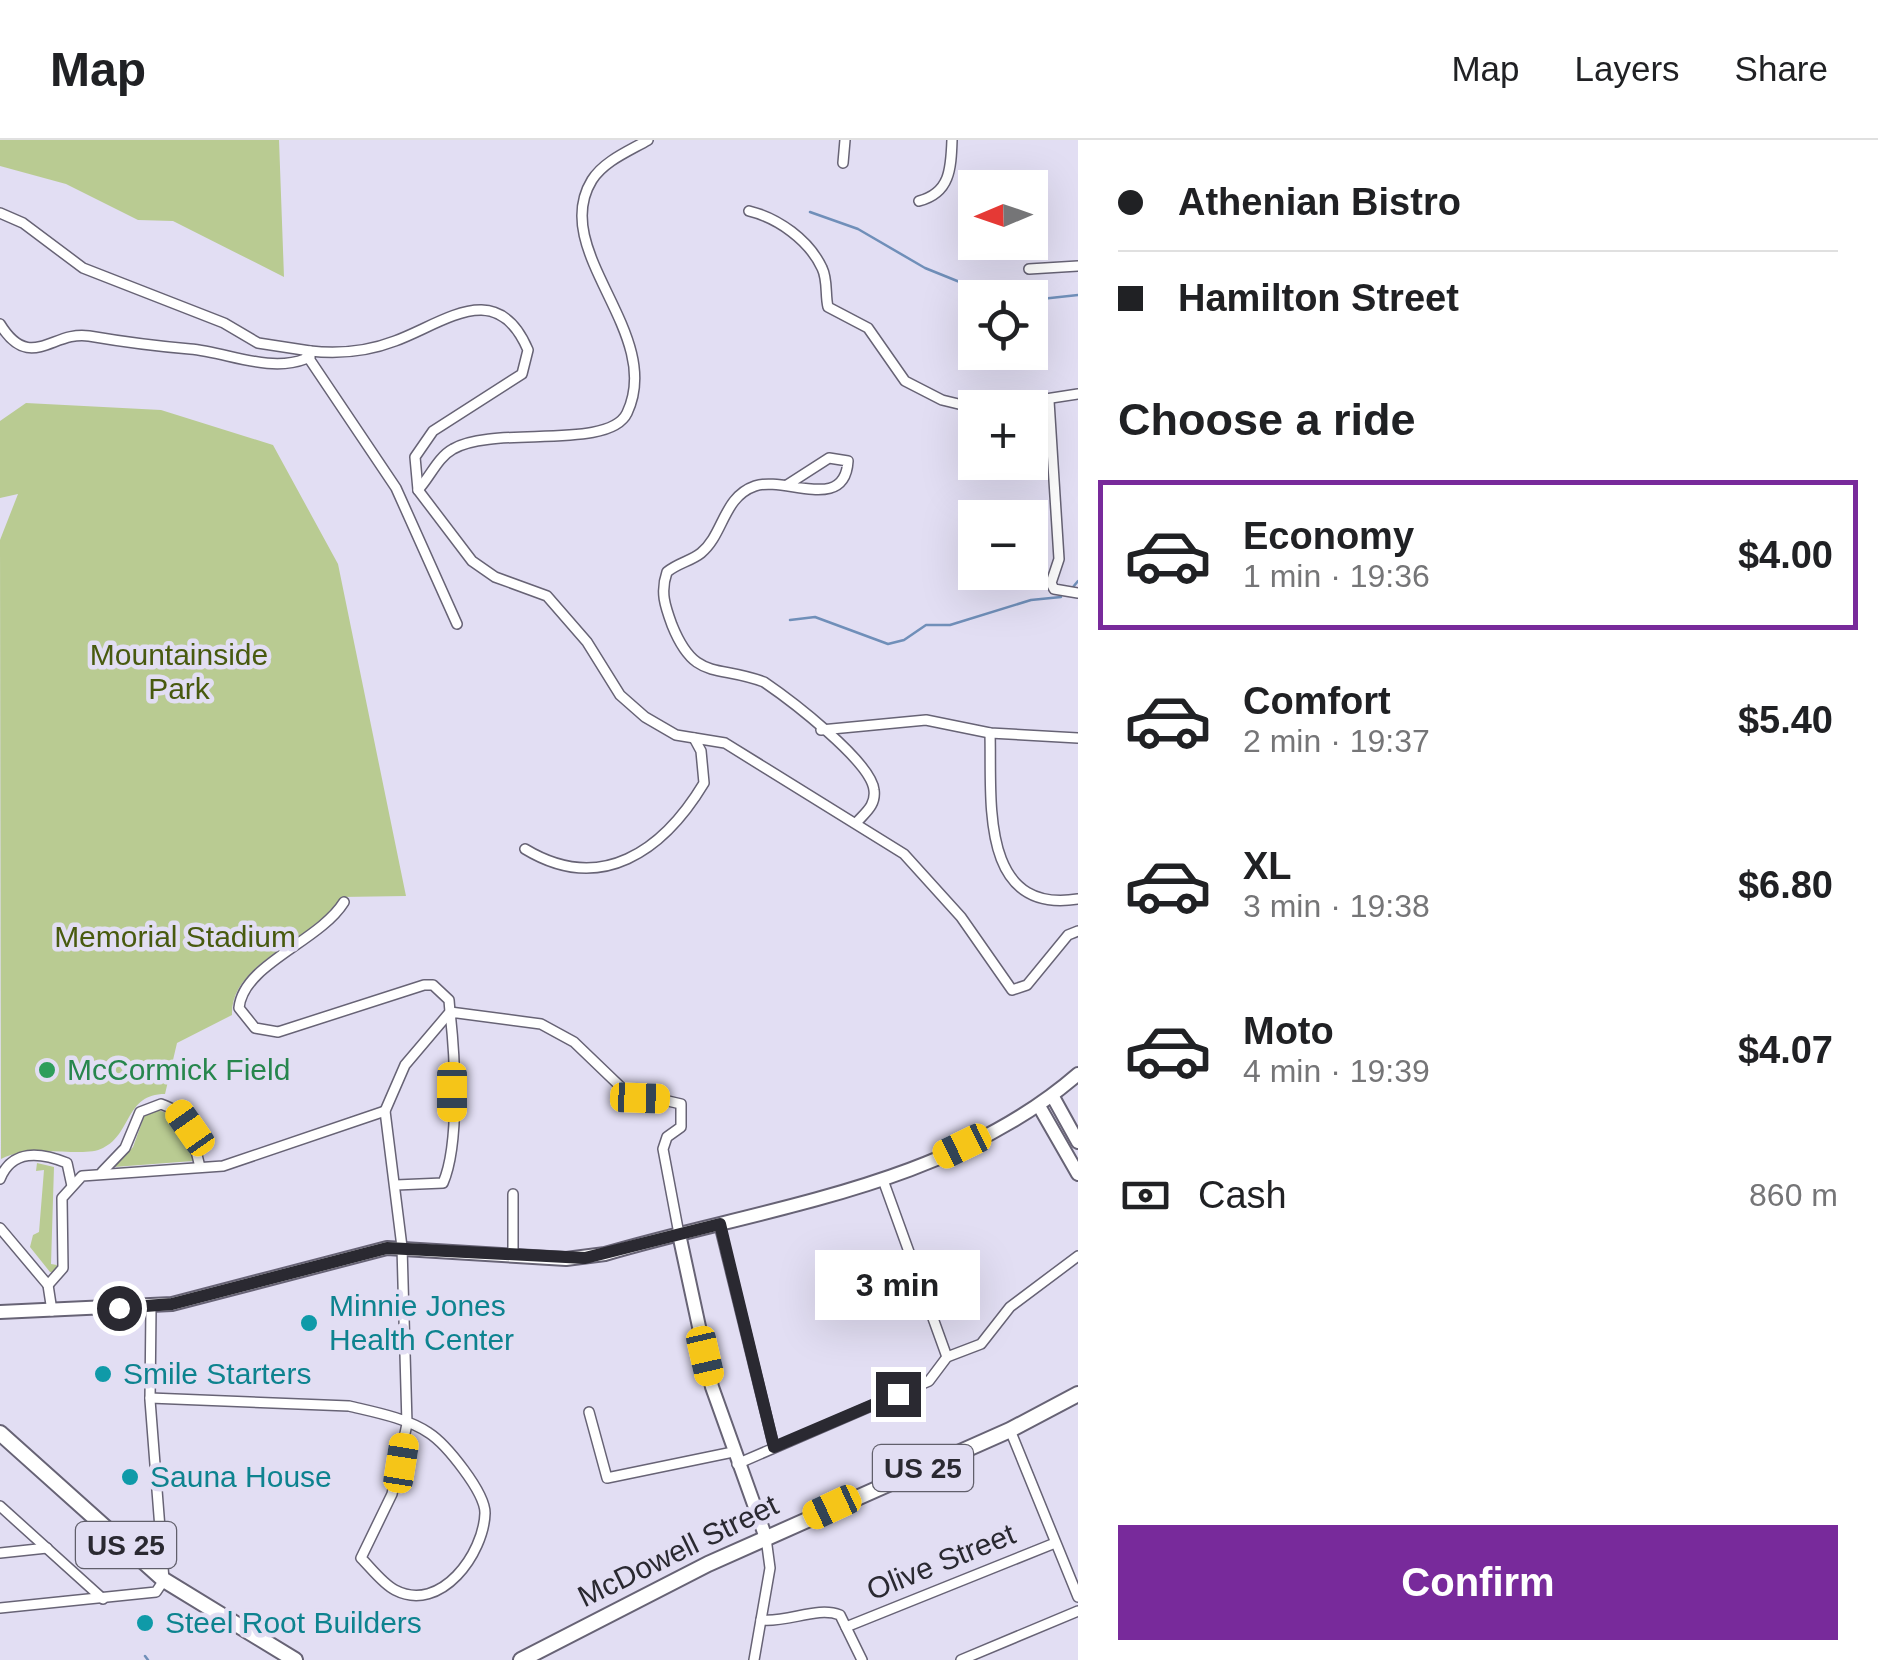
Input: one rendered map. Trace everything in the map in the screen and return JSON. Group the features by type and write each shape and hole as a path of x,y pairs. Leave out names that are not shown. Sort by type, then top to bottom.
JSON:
{"main road":[{"path":"0,1312 151,1306 402,1247 585,1258 883,1180 1039,1106 1078,1074"},
{"path":"1052,1097 1078,1142"},
{"path":"1039,1106 1078,1174"},
{"path":"679,1234 712,1388 766,1538"},
{"name":"McDowell Street","path":"521,1660 766,1538 1010,1430 1078,1394"},
{"name":"US 25","path":"0,1433 164,1580 295,1660"}],"street":[{"path":"418,490 442,458 458,446 514,435 600,433 624,419 632,399 633,349 624,323 598,281 585,204 600,170 648,140"},
{"path":"842,163 845,140"},
{"path":"918,201 932,197 946,184 952,140"},
{"path":"749,211 787,228 815,258 826,280 828,307 868,328 906,381 958,404"},
{"path":"0,213 23,223 83,268 224,322 258,343 310,352 376,346 469,310 491,311 512,324 528,350 526,367 515,380 463,408 424,439 414,464 418,490 482,570 547,596 587,642 620,695 645,717 676,734 725,742 856,822 928,876 1012,990 1026,984 1068,936 1078,931"},
{"path":"1029,269 1078,266"},
{"path":"0,324 18,345 35,348 83,335 137,347 191,349 283,364 305,359 310,352"},
{"path":"310,352 310,360 396,488 457,624"},
{"path":"1078,394 1050,400 1060,559 1050,584 1054,590 1078,594"},
{"path":"787,485 829,458 848,461 847,473 838,485 818,491 787,485 755,486 737,498 701,553 667,572 662,587 670,620 690,660 715,673 746,675 764,682 865,767 874,788 872,806 856,822"},
{"path":"820,730 926,720 990,733 1078,738"},
{"path":"990,733 1001,868 1016,885 1039,896 1078,899"},
{"path":"525,849 561,866 600,868 628,862 647,848 704,783 701,751 694,738"},
{"path":"344,902 324,928 255,976 240,992 238,1008 245,1022 265,1032 278,1032 424,985 445,994 450,1012 452,1123 447,1173 442,1183 434,1186 396,1185"},
{"path":"150,1398 337,1405 407,1424 430,1433 479,1489 485,1514 468,1563 454,1582 412,1594 394,1590 361,1558 392,1494 407,1424 402,1247 385,1111 405,1065 450,1012"},
{"path":"450,1012 541,1024 574,1042 625,1092 681,1104 684,1120 667,1137 663,1149 679,1234"},
{"path":"102,1172 125,1148 140,1112 160,1104 178,1110 190,1128 200,1168"},
{"path":"48,1285 64,1268 62,1198 82,1176 223,1166 385,1111"},
{"path":"0,1179 6,1164 19,1156 47,1155 67,1163 72,1186"},
{"path":"883,1180 947,1357"},
{"path":"513,1194 513,1256"},
{"path":"720,1224 774,1447"},
{"path":"0,1228 48,1285 52,1311"},
{"path":"589,1412 607,1478 736,1458 774,1447 929,1381 947,1357 981,1344 1010,1307 1078,1256"},
{"path":"0,1608 156,1592 164,1580 150,1398 151,1306"},
{"path":"1010,1430 1078,1597"},
{"path":"0,1506 103,1599"},
{"path":"754,1660 770,1568 766,1538"},
{"name":"Olive Street","path":"846,1627 1055,1543"},
{"path":"0,1552 47,1548"},
{"path":"762,1620 799,1620 827,1610 840,1615 862,1660"},
{"path":"960,1660 1078,1611"}],"green space":[{"path":"0,140 279,140 284,277 173,221 138,220 66,184 0,166"},
{"name":"Mountainside Park","path":"26,403 161,410 273,445 338,564 406,896 341,897 328,913 258,966 235,997 232,1015 177,1043 165,1094 143,1100 119,1134 103,1148 28,1152 1,1159 0,540 18,494 0,498 0,421"},
{"path":"157,1110 179,1122 193,1161 114,1167 133,1147 145,1114"},
{"path":"37,1163 54,1167 51,1264 57,1265 56,1272 50,1272 30,1247 33,1235 39,1232 44,1170 36,1171"}],"waterway":[{"path":"810,212 858,229 925,268 958,281"},
{"path":"1048,298 1078,295"},
{"path":"1073,587 1078,581"},
{"path":"790,620 815,617 888,644 904,640 926,625 950,625 1031,600 1061,597"},
{"path":"145,1656 148,1660"}],"place":[{"name":"McCormick Field","path":"47,1070"},
{"name":"Minnie Jones Health Center","path":"309,1323"},
{"name":"Smile Starters","path":"103,1374"},
{"name":"Sauna House","path":"130,1477"},
{"name":"Steel Root Builders","path":"145,1623"}],"route":[{"path":"119,1308 172,1304 387,1248 585,1258 720,1224 774,1447 898,1394"}],"park label":[{"name":"Memorial Stadium","path":"175,937"}]}
